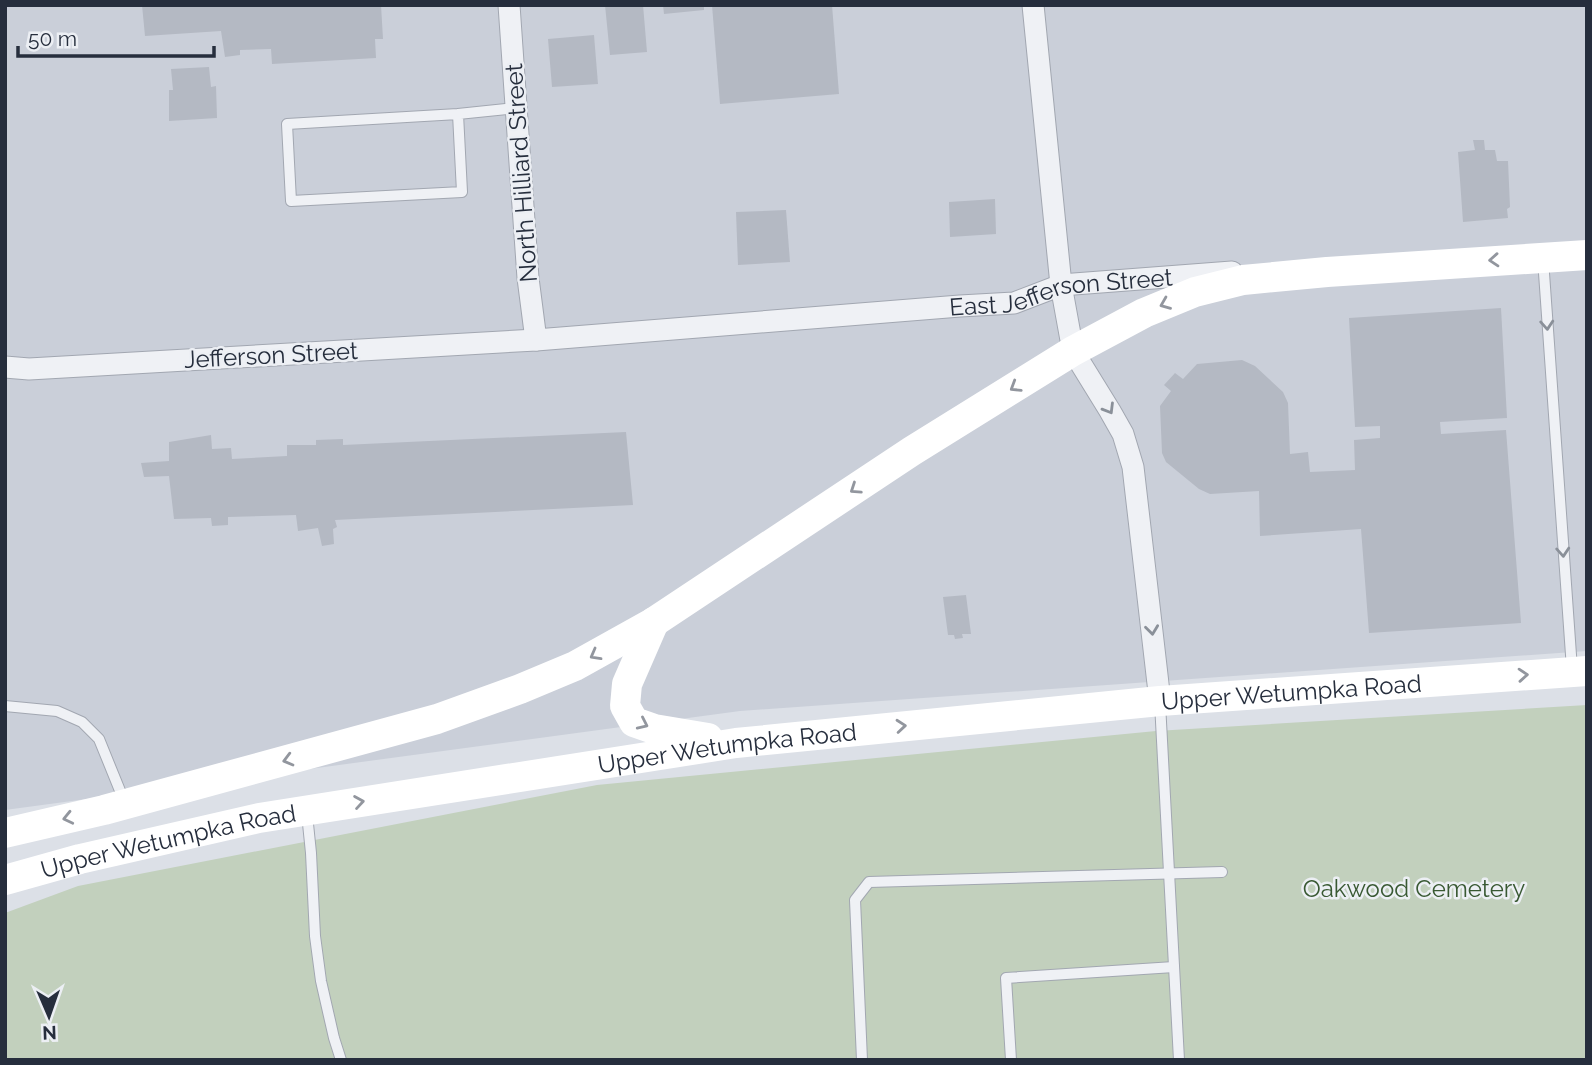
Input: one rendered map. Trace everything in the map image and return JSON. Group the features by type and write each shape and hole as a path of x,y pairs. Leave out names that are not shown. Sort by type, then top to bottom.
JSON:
{"main road":[{"name":"East Jefferson Street","path":"1327,272 1587,255"},
{"name":"Upper Wetumpka Road","path":"5,833 125,804 437,719 575,666 654,622 912,451 1073,351 1144,313 1195,292 1243,280 1327,272"},
{"path":"654,622 627,684 625,706 634,722 654,729 736,743"},
{"name":"Upper Wetumpka Road","path":"5,880 80,859 258,818 736,743 1160,701 1579,671"},
{"path":"125,804 138,846"}],"street":[{"name":"North Hilliard Street","path":"509,5 528,278 536,340"},
{"path":"1032,5 1061,285 1073,351 1123,434 1133,467 1160,701"},
{"name":"East Jefferson Street","path":"536,340 1014,303 1061,285 1257,270 1327,272"},
{"name":"Jefferson Street","path":"5,367 29,369 536,340"}],"lane":[{"path":"458,114 462,192 292,201 287,124 516,108"},
{"path":"1543,257 1579,671"},
{"path":"1160,701 1179,1060"},
{"path":"5,706 57,711 82,722 99,738 125,804"},
{"path":"306,810 321,982 341,1060"},
{"path":"862,1060 855,900 869,882 1222,872"},
{"path":"1011,1060 1006,978 1174,967"}],"shaded area":[{"path":"5,5 1587,5 1587,651 740,711 5,810"}],"green space":[{"name":"Oakwood Cemetery","path":"1587,705 1587,1060 5,1060 5,913 78,886 597,785 1156,731"}],"building":[{"path":"142,5 381,5 383,39 375,39 376,58 272,64 271,49 240,50 240,55 225,57 221,31 145,36"},
{"path":"605,5 643,5 647,52 610,55"},
{"path":"663,5 704,5 704,10 664,14"},
{"path":"712,5 832,5 839,94 720,104"},
{"path":"594,35 598,84 552,87 548,39"},
{"path":"209,67 211,87 216,86 217,118 169,121 169,90 173,90 171,69"},
{"path":"1473,140 1484,140 1485,150 1495,150 1497,161 1508,161 1508,218 1463,222 1458,152 1475,150"},
{"path":"995,199 996,234 950,237 949,202"},
{"path":"786,210 790,262 738,265 736,212"},
{"path":"1501,308 1507,418 1440,422 1441,434 1506,430 1521,623 1369,633 1361,529 1260,536 1259,491 1210,494 1199,489 1166,462 1162,453 1160,406 1171,391 1164,385 1175,373 1183,379 1197,364 1242,360 1255,366 1283,392 1288,403 1290,454 1308,452 1310,472 1355,470 1354,440 1380,438 1380,426 1355,427 1349,318"},
{"path":"626,432 633,505 335,520 337,527 333,529 334,544 322,546 318,528 298,531 296,515 228,517 228,525 212,526 211,518 174,519 169,476 144,477 141,463 169,461 169,442 211,435 212,449 231,448 232,459 287,456 287,445 316,445 316,440 343,439 343,445"},
{"path":"966,595 971,634 962,634 963,638 955,639 954,635 948,635 943,597"}]}
